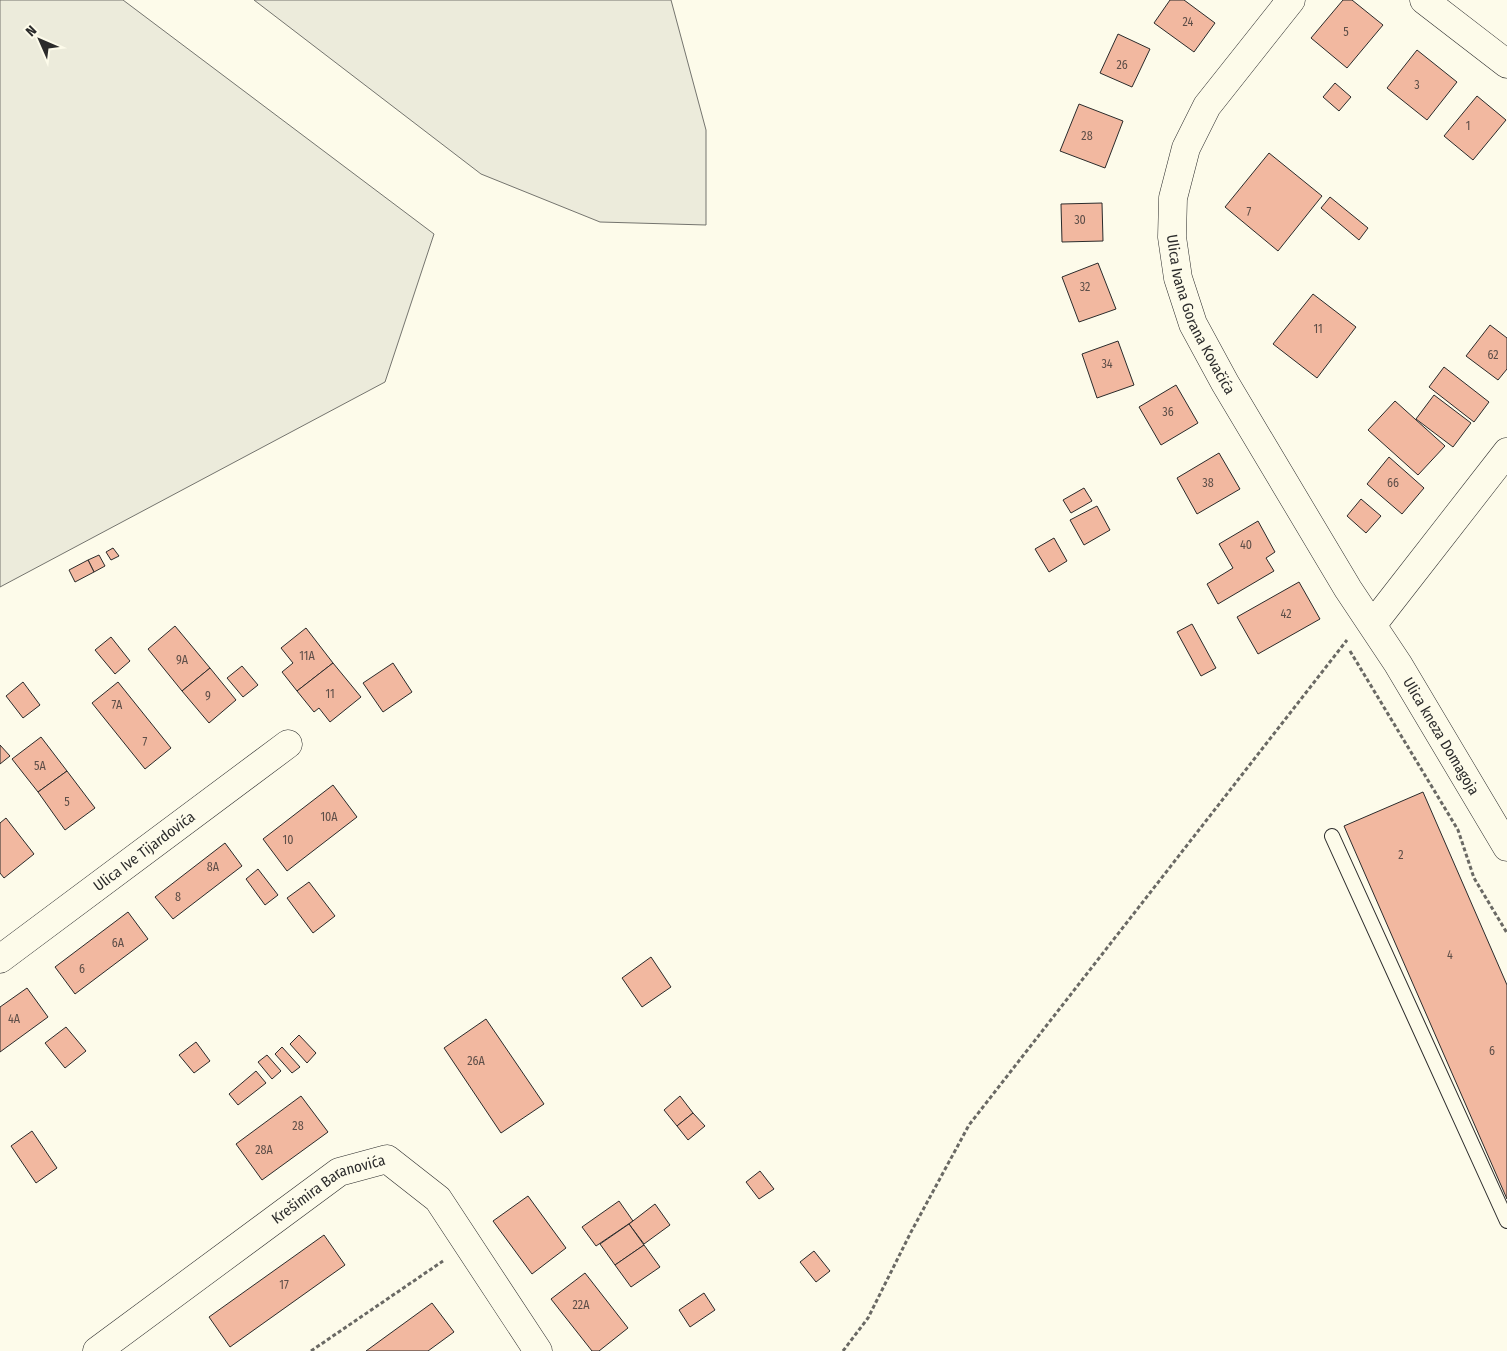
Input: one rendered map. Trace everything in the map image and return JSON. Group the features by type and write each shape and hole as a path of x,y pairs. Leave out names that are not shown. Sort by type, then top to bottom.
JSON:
{"street":[{"name":"Ulica Ivana Gorana Kovačića","path":"1291,0 1207,106 1196,124 1186,148 1174,198 1172,237 1174,256 1186,306 1206,349 1348,589 1373,624"},
{"path":"1424,0 1507,64"},
{"path":"1373,624 1507,452"},
{"name":"Ulica kneza Domagoja","path":"1373,624 1507,847"},
{"name":"Ulica Ive Tijardovića","path":"0,959 288,744"},
{"name":"Krešimira Baranovića","path":"97,1351 339,1172 387,1159 438,1199 538,1351"}],"lane":[{"path":"1332,836 1507,1221"}],"path":[{"path":"843,1351 868,1318 911,1232 969,1125 1345,642 1359,631 1373,624"},
{"path":"1345,642 1458,830 1474,878 1507,933"},
{"path":"311,1351 468,1244"}],"shaded area":[{"path":"0,0 123,0 434,234 385,382 0,587"},
{"path":"254,0 671,0 706,130 706,225 600,222 481,174"}],"building":[{"path":"1170,0 1184,0 1215,23 1194,52 1154,23"},
{"path":"1343,0 1352,0 1383,25 1347,68 1311,38"},
{"path":"1118,34 1150,49 1132,87 1100,73"},
{"path":"1417,50 1457,82 1427,120 1387,88"},
{"path":"1335,83 1351,97 1339,111 1323,97"},
{"path":"1477,96 1506,120 1473,160 1444,136"},
{"path":"1079,104 1123,121 1105,168 1060,151"},
{"path":"1269,153 1322,196 1278,251 1225,207"},
{"path":"1330,197 1368,228 1359,240 1321,208"},
{"path":"1102,203 1103,241 1062,242 1061,204"},
{"path":"1098,263 1116,309 1079,322 1062,277"},
{"path":"1313,294 1356,327 1317,378 1273,344"},
{"path":"1490,325 1507,338 1507,369 1498,380 1466,356"},
{"path":"1118,341 1134,385 1097,398 1082,354"},
{"path":"1444,367 1489,402 1474,422 1429,387"},
{"path":"1176,385 1198,423 1161,445 1139,407"},
{"path":"1434,395 1471,423 1453,447 1416,419"},
{"path":"1395,401 1445,446 1418,475 1368,430"},
{"path":"1219,453 1240,489 1197,514 1177,478"},
{"path":"1389,457 1424,488 1402,514 1367,484"},
{"path":"1084,488 1092,501 1071,513 1063,500"},
{"path":"1361,499 1381,516 1366,533 1347,516"},
{"path":"1097,506 1110,530 1084,545 1070,520"},
{"path":"1258,521 1275,552 1266,558 1274,571 1218,604 1207,584 1233,568 1219,544"},
{"path":"1054,538 1067,561 1049,572 1035,549"},
{"path":"113,548 119,556 111,560 106,552"},
{"path":"99,555 105,566 94,572 88,560"},
{"path":"88,560 94,572 75,582 69,570"},
{"path":"1299,582 1320,619 1258,654 1237,617"},
{"path":"1192,624 1216,668 1201,676 1177,632"},
{"path":"175,626 210,668 182,691 148,649"},
{"path":"306,628 333,663 297,691 282,672 293,663 281,648"},
{"path":"111,637 130,661 115,674 95,650"},
{"path":"333,663 361,697 330,722 319,708 314,712 297,691"},
{"path":"393,663 412,692 383,712 363,683"},
{"path":"242,666 258,685 243,697 227,678"},
{"path":"210,668 236,700 209,723 182,691"},
{"path":"23,682 40,705 23,718 6,696"},
{"path":"118,682 171,748 145,769 92,703"},
{"path":"41,737 67,771 38,792 12,759"},
{"path":"0,745 10,756 0,764"},
{"path":"67,771 95,808 65,830 38,792"},
{"path":"333,785 357,817 287,871 263,839"},
{"path":"1423,792 1507,985 1507,1199 1344,826"},
{"path":"6,818 34,854 4,878 0,873 0,823"},
{"path":"225,843 242,866 173,919 155,897"},
{"path":"258,869 278,895 265,905 246,879"},
{"path":"309,882 335,916 313,933 287,898"},
{"path":"128,912 148,939 75,994 55,967"},
{"path":"651,957 671,987 642,1007 622,978"},
{"path":"27,988 48,1017 0,1052 0,1007"},
{"path":"486,1019 544,1104 501,1133 444,1048"},
{"path":"66,1027 86,1051 65,1068 45,1043"},
{"path":"299,1035 316,1053 307,1063 290,1044"},
{"path":"196,1042 210,1061 194,1073 179,1055"},
{"path":"282,1047 300,1067 292,1073 275,1054"},
{"path":"267,1055 281,1071 272,1079 258,1062"},
{"path":"256,1071 266,1083 238,1105 229,1094"},
{"path":"301,1096 328,1132 262,1180 236,1144"},
{"path":"680,1096 693,1113 677,1126 664,1110"},
{"path":"693,1113 705,1126 688,1140 677,1126"},
{"path":"32,1131 57,1168 36,1183 11,1146"},
{"path":"760,1171 774,1189 759,1199 746,1182"},
{"path":"528,1196 566,1248 532,1274 493,1221"},
{"path":"619,1201 633,1221 596,1246 582,1227"},
{"path":"655,1204 670,1225 644,1244 629,1224"},
{"path":"629,1224 644,1245 615,1265 600,1244"},
{"path":"324,1235 345,1265 230,1347 209,1317"},
{"path":"644,1245 660,1267 631,1287 615,1265"},
{"path":"814,1251 830,1271 816,1282 800,1262"},
{"path":"585,1273 628,1328 599,1351 592,1351 551,1299"},
{"path":"704,1293 715,1310 690,1327 679,1310"},
{"path":"432,1303 454,1332 428,1351 366,1351"}]}
